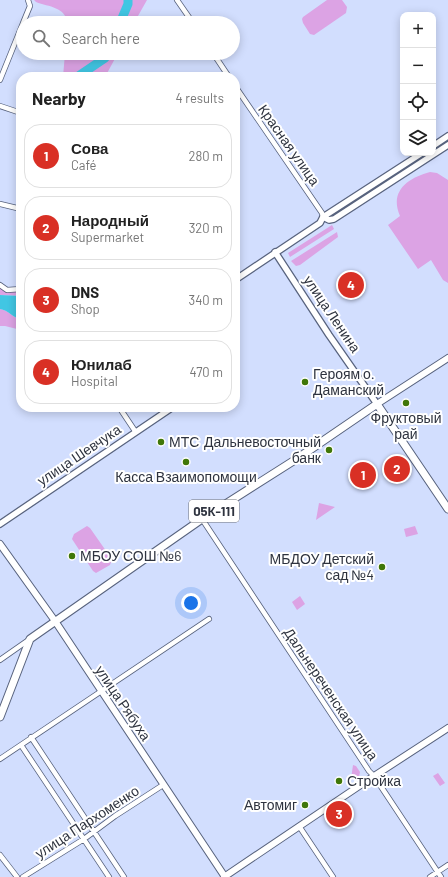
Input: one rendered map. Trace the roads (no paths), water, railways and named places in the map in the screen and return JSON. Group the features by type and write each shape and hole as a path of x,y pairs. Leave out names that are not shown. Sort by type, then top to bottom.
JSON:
{"main road":[{"name":"05К-111","path":"30,639 202,519 298,458 448,358"},
{"name":"улица Ленина","path":"377,404 448,509"},
{"name":"улица Рябуха","path":"0,544 55,621 100,691 225,877"},
{"path":"0,717 30,639"},
{"path":"225,877 374,776 448,729"}],"street":[{"path":"26,16 30,6 28,0"},
{"path":"177,0 188,16"},
{"path":"0,80 16,40"},
{"path":"218,60 226,72"},
{"name":"Красная улица","path":"240,93 323,217"},
{"path":"0,106 16,111"},
{"path":"436,144 448,136"},
{"path":"323,217 329,220 334,219 448,145"},
{"path":"240,276 320,223 323,217 417,156"},
{"path":"0,204 16,208"},
{"name":"улица Ленина","path":"275,252 329,335 377,404"},
{"path":"0,286 7,290 16,289"},
{"path":"123,412 135,431"},
{"name":"улица Шевчука","path":"0,524 165,412"},
{"name":"Дальнереченская улица","path":"204,522 368,771 374,776 441,877"},
{"path":"0,759 209,618"},
{"path":"0,660 30,639"},
{"path":"31,737 124,877"},
{"path":"21,745 109,877"},
{"name":"улица Пархоменко","path":"23,877 84,839 163,785"},
{"path":"299,826 333,877"},
{"path":"0,855 17,877"},
{"path":"430,877 448,865"}],"water":[{"path":"0,295 16,296 16,317 0,309"}],"waterway":[{"path":"123,16 128,4 128,0"},
{"path":"84,72 102,60"}],"place":[{"name":"Юнилаб","path":"351,285"},
{"name":"Героям о. Даманский","path":"305,382"},
{"name":"Фруктовый рай","path":"406,403"},
{"name":"МТС","path":"161,442"},
{"name":"Дальневосточный банк","path":"329,450"},
{"name":"Касса Взаимопомощи","path":"186,462"},
{"name":"Народный","path":"397,469"},
{"name":"Сова","path":"363,475"},
{"name":"МБОУ СОШ №6","path":"72,556"},
{"name":"МБДОУ Детский сад №4","path":"382,567"},
{"name":"Стройка","path":"339,781"},
{"name":"Автомиг","path":"305,805"},
{"name":"DNS","path":"339,814"}]}
